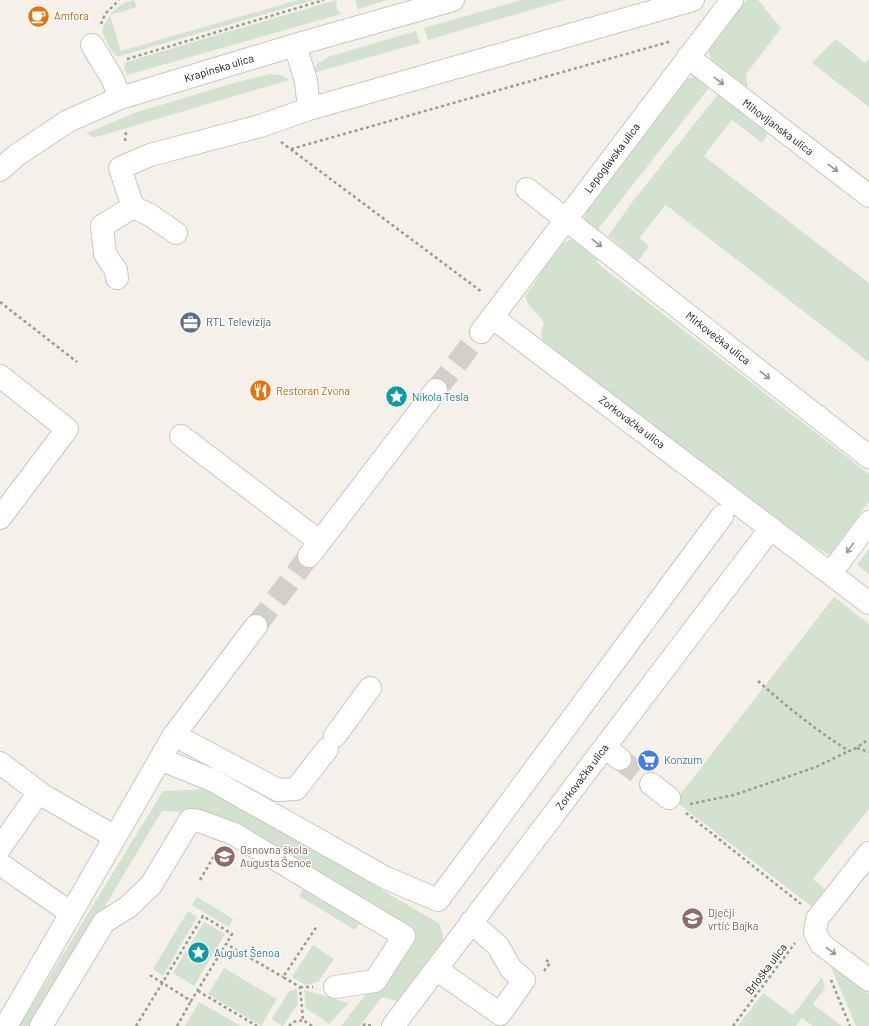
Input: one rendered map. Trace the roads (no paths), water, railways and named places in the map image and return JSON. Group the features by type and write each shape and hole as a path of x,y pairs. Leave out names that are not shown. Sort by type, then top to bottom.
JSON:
{"street":[{"name":"Krapinska ulica","path":"0,170 17,155 68,121 120,98 295,45 453,0"},
{"path":"132,207 120,168 150,156 260,126 309,109 693,0"},
{"name":"Lepoglavska ulica","path":"487,324 566,219 683,48 732,0"},
{"path":"92,45 112,78 120,98"},
{"path":"295,45 306,81 309,109"},
{"name":"Mihovljanska ulica","path":"683,48 869,196"},
{"name":"Mirkovečka ulica","path":"527,189 869,457"},
{"path":"132,207 150,215 176,233"},
{"path":"117,278 116,270 105,254 102,226 132,207"},
{"name":"Zorkovačka ulica","path":"487,324 771,528 869,603"},
{"path":"0,376 67,429 0,518"},
{"path":"181,436 315,549 436,390"},
{"path":"160,759 212,780 386,878 438,900 722,516"},
{"path":"831,573 869,522"},
{"name":"Zorkovačka ulica","path":"394,1026 472,922 613,753 771,528"},
{"path":"6,1026 174,735 256,626"},
{"path":"174,735 278,790 296,789 370,688"},
{"path":"0,763 39,792 115,837"},
{"path":"651,784 673,802"},
{"path":"0,848 39,792"},
{"path":"41,1026 104,922 128,907 150,885 190,820 199,821 234,834 404,936 375,981 335,987"},
{"path":"869,854 817,919 815,926 815,932 821,944 869,980"},
{"path":"0,864 72,912"},
{"path":"436,969 500,1014 524,980 511,969 498,946 472,922"}],"tunnel":[{"path":"436,390 481,332"},
{"path":"256,626 309,556"},
{"path":"620,759 651,784"}],"place":[{"name":"Amfora","path":"38,16"},
{"name":"RTL Televizija","path":"191,322"},
{"name":"Restoran Zvona","path":"260,391"},
{"name":"Nikola Tesla","path":"396,397"},
{"name":"Konzum","path":"648,760"},
{"name":"Osnovna škola Augusta Šenoe","path":"224,856"},
{"name":"Dječji vrtić Bajka","path":"693,919"},
{"name":"August Šenoa","path":"198,953"}]}
